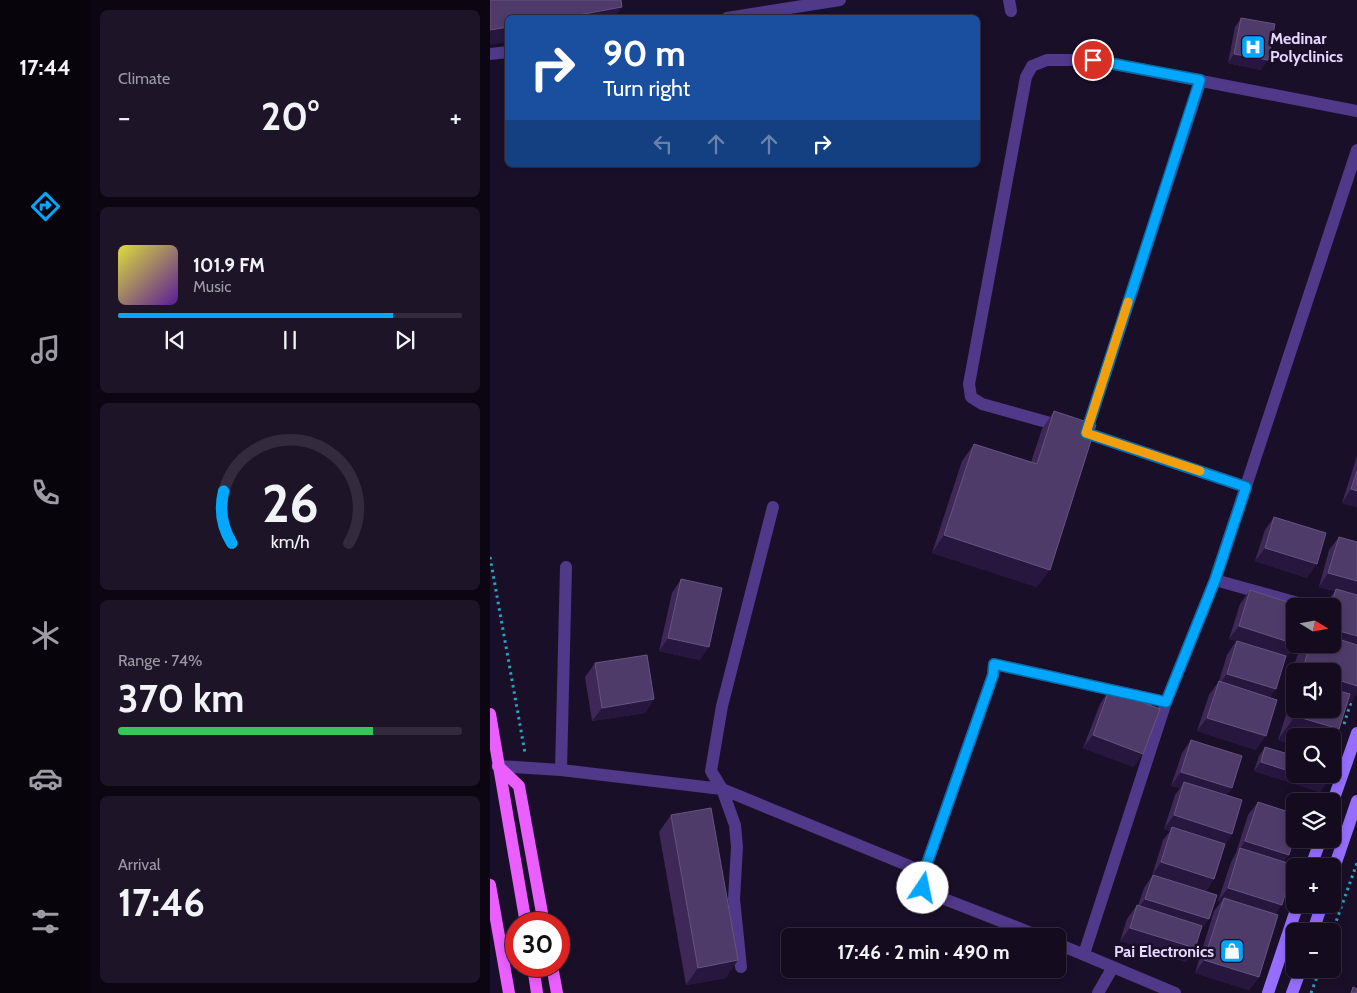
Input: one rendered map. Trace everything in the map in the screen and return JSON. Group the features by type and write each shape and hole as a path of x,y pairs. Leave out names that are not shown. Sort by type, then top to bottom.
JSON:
{"main road":[{"path":"490,714 524,912"},
{"path":"1336,793 1357,733"},
{"path":"498,766 519,786 542,912"},
{"path":"1337,858 1357,801"},
{"path":"490,885 509,993"},
{"path":"1268,993 1295,913"},
{"path":"535,977 537,993"},
{"path":"554,977 557,993"},
{"path":"1292,993 1297,978"}],"street":[{"path":"746,15 840,0"},
{"path":"490,54 505,52"},
{"path":"1246,487 1086,433 982,404 971,397 968,384 1026,77 1032,66 1048,60 1093,60 1357,111"},
{"path":"1086,433 1200,80"},
{"path":"1084,954 1166,702 1215,580 1357,150"},
{"path":"741,967 734,899 737,847 735,825 722,789 711,771 716,736 773,507"},
{"path":"562,770 566,567"},
{"path":"1215,580 1286,600"},
{"path":"1019,928 934,895 923,888 924,872 993,675 994,664 1166,702"},
{"path":"498,766 562,770 722,789 924,872"},
{"path":"1066,947 1175,993"},
{"path":"1098,993 1113,967"}],"path":[{"path":"490,557 528,768"},
{"path":"1342,730 1354,693"},
{"path":"1336,923 1357,863"},
{"path":"1311,993 1317,978"}],"building":[{"path":"490,0 621,0 622,7 578,15 505,15 505,28 490,30"},
{"path":"1241,18 1275,24 1268,60 1234,54"},
{"path":"1054,411 1096,425 1050,570 944,535 974,444 1037,464"},
{"path":"1357,471 1357,491 1351,489"},
{"path":"1274,517 1326,533 1317,564 1265,548"},
{"path":"1339,537 1357,542 1357,581 1328,573"},
{"path":"681,579 722,588 709,647 668,638"},
{"path":"1336,589 1357,595 1357,636 1341,632 1341,598 1333,598"},
{"path":"1250,590 1286,602 1286,641 1239,626"},
{"path":"1341,640 1357,645 1357,686 1341,681 1341,663 1305,663 1307,653 1341,653"},
{"path":"1237,641 1286,656 1276,689 1227,674"},
{"path":"647,655 654,699 602,708 595,663"},
{"path":"1219,681 1277,700 1266,736 1207,718"},
{"path":"1109,690 1160,709 1143,754 1093,735"},
{"path":"1341,692 1350,694 1339,728 1302,718 1341,718"},
{"path":"1191,740 1242,756 1232,788 1181,772"},
{"path":"1265,747 1286,753 1286,770 1261,762"},
{"path":"1184,782 1242,800 1232,834 1174,815"},
{"path":"1258,802 1286,811 1286,848 1291,848 1289,855 1245,841"},
{"path":"711,808 738,960 698,968 671,815"},
{"path":"1172,827 1225,844 1214,879 1161,862"},
{"path":"1240,848 1286,862 1286,892 1282,905 1228,888"},
{"path":"1153,875 1217,895 1209,919 1145,899"},
{"name":"Pai Electronics","path":"1224,898 1278,915 1259,977 1204,960"},
{"path":"1137,905 1202,926 1195,948 1130,928"},
{"path":"1353,987 1357,989 1357,993 1351,993"}],"slow traffic":[{"path":"1128,302 1086,433 1200,471"}],"place":[{"name":"Medinar Polyclinics","path":"1253,47"},
{"name":"Pai Electronics","path":"1232,951"}],"route":[{"path":"923,888 924,872 993,675 994,664 1008,665 1166,702 1215,580 1246,487 1086,433 1200,80 1093,60"}]}
